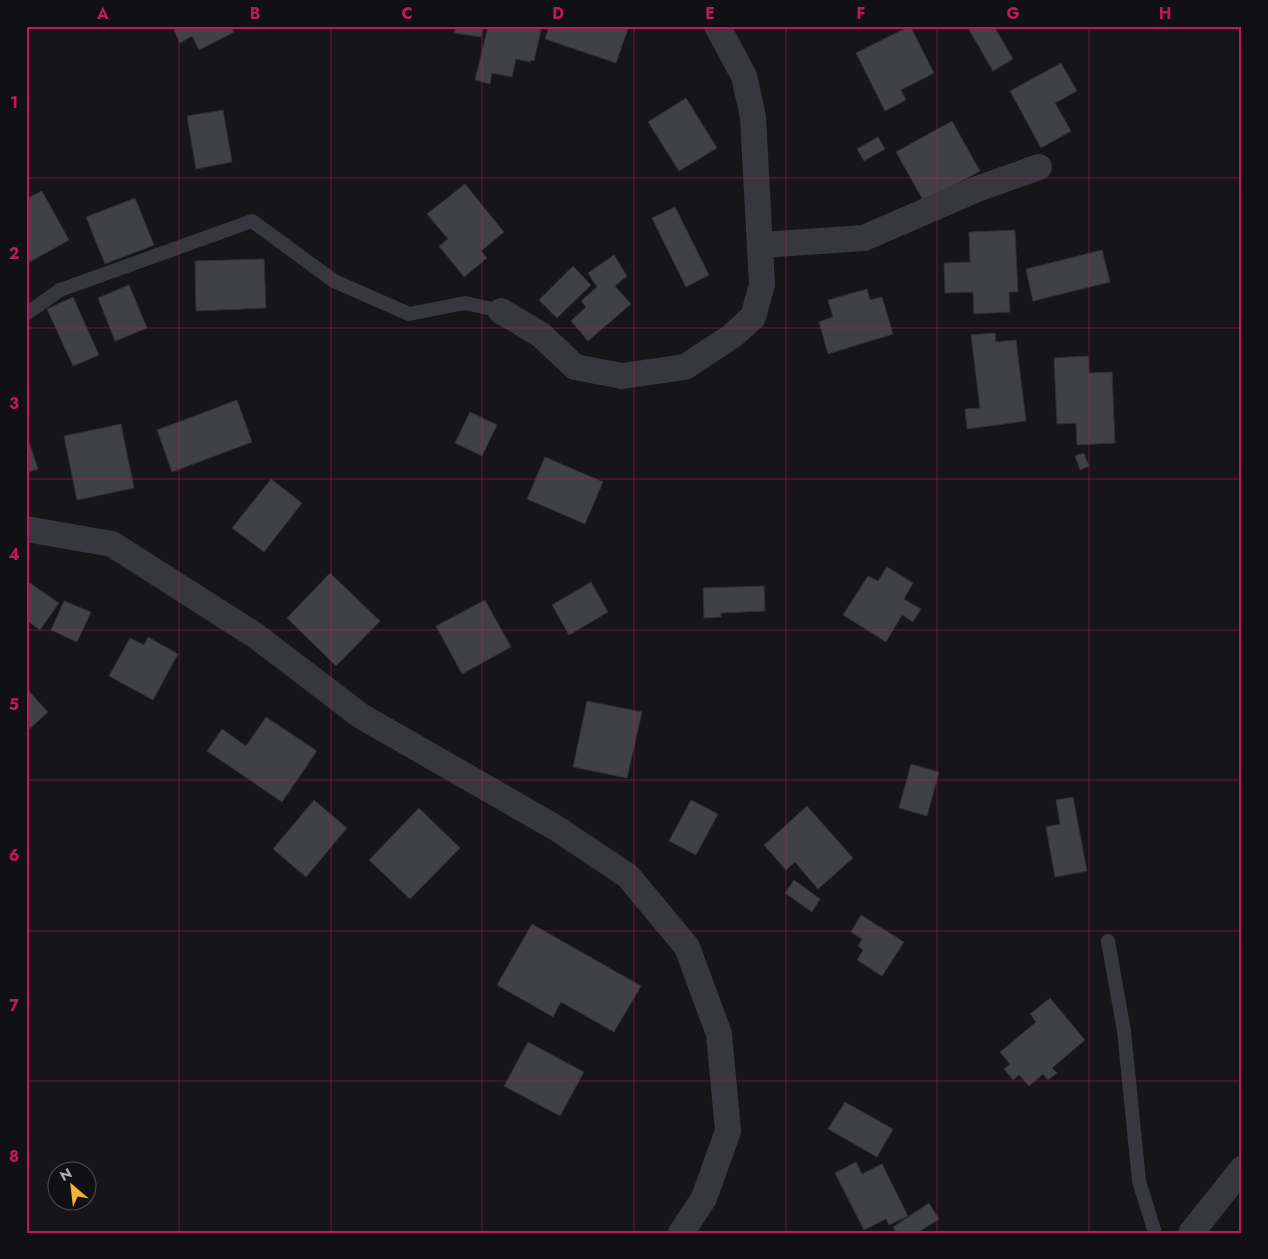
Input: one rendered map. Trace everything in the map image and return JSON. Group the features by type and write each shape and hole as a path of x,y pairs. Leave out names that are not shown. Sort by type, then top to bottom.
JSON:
{"street":[{"path":"501,311 541,335 575,367 622,376 685,367 732,336 753,317 762,285 753,117 744,76 717,26"},
{"path":"761,245 864,238 978,190 1039,167"},
{"path":"26,529 112,544 256,636 361,716 556,828 628,876 687,947 720,1034 728,1131 704,1198 681,1233"},
{"path":"1191,1233 1242,1169"}],"lane":[{"path":"26,314 60,290 252,220 334,282 409,314 465,303 501,311"},
{"path":"1108,941 1124,1031 1139,1181 1155,1233"}],"building":[{"path":"172,26 231,26 234,32 199,50 192,36 180,43"},
{"path":"456,26 483,26 481,37 454,33"},
{"path":"488,26 542,26 534,61 516,59 512,77 492,73 490,84 475,80"},
{"path":"549,26 629,26 616,63 545,39"},
{"path":"910,26 934,73 901,90 906,100 885,111 856,53"},
{"path":"967,26 994,26 1013,59 993,71"},
{"path":"1061,63 1077,91 1055,103 1071,131 1041,148 1010,91"},
{"path":"686,98 717,148 679,171 648,122"},
{"path":"223,110 232,162 196,169 187,116"},
{"path":"952,121 980,171 924,202 896,152"},
{"path":"878,137 885,149 864,161 857,149"},
{"path":"465,184 504,232 481,251 487,258 464,277 439,246 448,239 427,214"},
{"path":"42,191 69,240 26,264 26,199"},
{"path":"135,198 154,245 105,264 86,217"},
{"path":"675,207 709,275 686,287 652,218"},
{"path":"1015,230 1018,292 1009,292 1010,312 974,314 973,292 945,293 944,263 970,262 969,232"},
{"path":"1102,250 1110,282 1033,301 1026,269"},
{"path":"614,255 627,276 615,286 631,304 588,341 571,321 586,307 581,301 597,287 588,273"},
{"path":"264,259 266,308 196,311 195,261"},
{"path":"573,266 591,285 557,318 539,300"},
{"path":"129,285 147,328 115,341 98,298"},
{"path":"867,289 870,300 882,297 893,334 828,354 819,322 833,317 828,300"},
{"path":"73,297 99,355 73,366 47,309"},
{"path":"995,333 996,342 1016,340 1026,421 967,429 965,409 980,408 971,335"},
{"path":"1088,356 1089,373 1112,372 1115,443 1077,445 1076,423 1057,424 1054,358"},
{"path":"237,400 252,442 172,472 157,430"},
{"path":"470,412 497,425 482,456 455,443"},
{"path":"121,424 134,488 77,500 64,436"},
{"path":"26,433 38,469 26,473"},
{"path":"1084,453 1089,466 1080,470 1075,456"},
{"path":"545,457 603,482 585,524 527,499"},
{"path":"271,479 302,503 264,552 232,528"},
{"path":"887,567 913,583 904,599 921,609 913,622 902,615 886,642 843,615 868,576 878,581"},
{"path":"330,573 380,621 336,666 287,618"},
{"path":"591,582 608,612 569,635 552,605"},
{"path":"30,583 59,603 40,630 26,620 26,588"},
{"path":"764,586 765,611 721,613 721,617 704,618 703,588"},
{"path":"485,600 511,647 462,674 436,626"},
{"path":"64,601 91,612 77,642 51,630"},
{"path":"148,637 178,654 153,700 109,676 130,638 144,645"},
{"path":"26,688 48,712 26,732"},
{"path":"587,701 642,712 627,778 573,767"},
{"path":"266,717 317,751 282,802 207,751 222,729 246,746"},
{"path":"911,764 939,772 927,816 899,808"},
{"path":"1073,797 1087,871 1055,877 1046,827 1060,824 1056,800"},
{"path":"314,800 347,828 306,877 273,849"},
{"path":"691,800 718,814 696,855 669,841"},
{"path":"807,806 853,858 818,889 795,862 786,870 764,845"},
{"path":"419,808 460,848 410,899 369,860"},
{"path":"794,880 820,899 812,912 785,893"},
{"path":"861,915 904,942 882,976 857,960 863,950 858,946 862,939 851,932"},
{"path":"532,924 641,986 614,1032 561,1002 553,1017 497,985"},
{"path":"1050,998 1085,1040 1052,1068 1057,1073 1048,1080 1043,1074 1029,1086 1019,1075 1013,1080 1004,1069 1010,1064 1000,1052 1036,1022 1030,1014"},
{"path":"528,1042 584,1072 560,1116 504,1086"},
{"path":"845,1102 893,1129 877,1157 828,1129"},
{"path":"856,1162 862,1174 882,1164 908,1216 889,1225 886,1219 864,1230 835,1173"},
{"path":"929,1203 939,1219 917,1233 897,1233 893,1227"}]}
